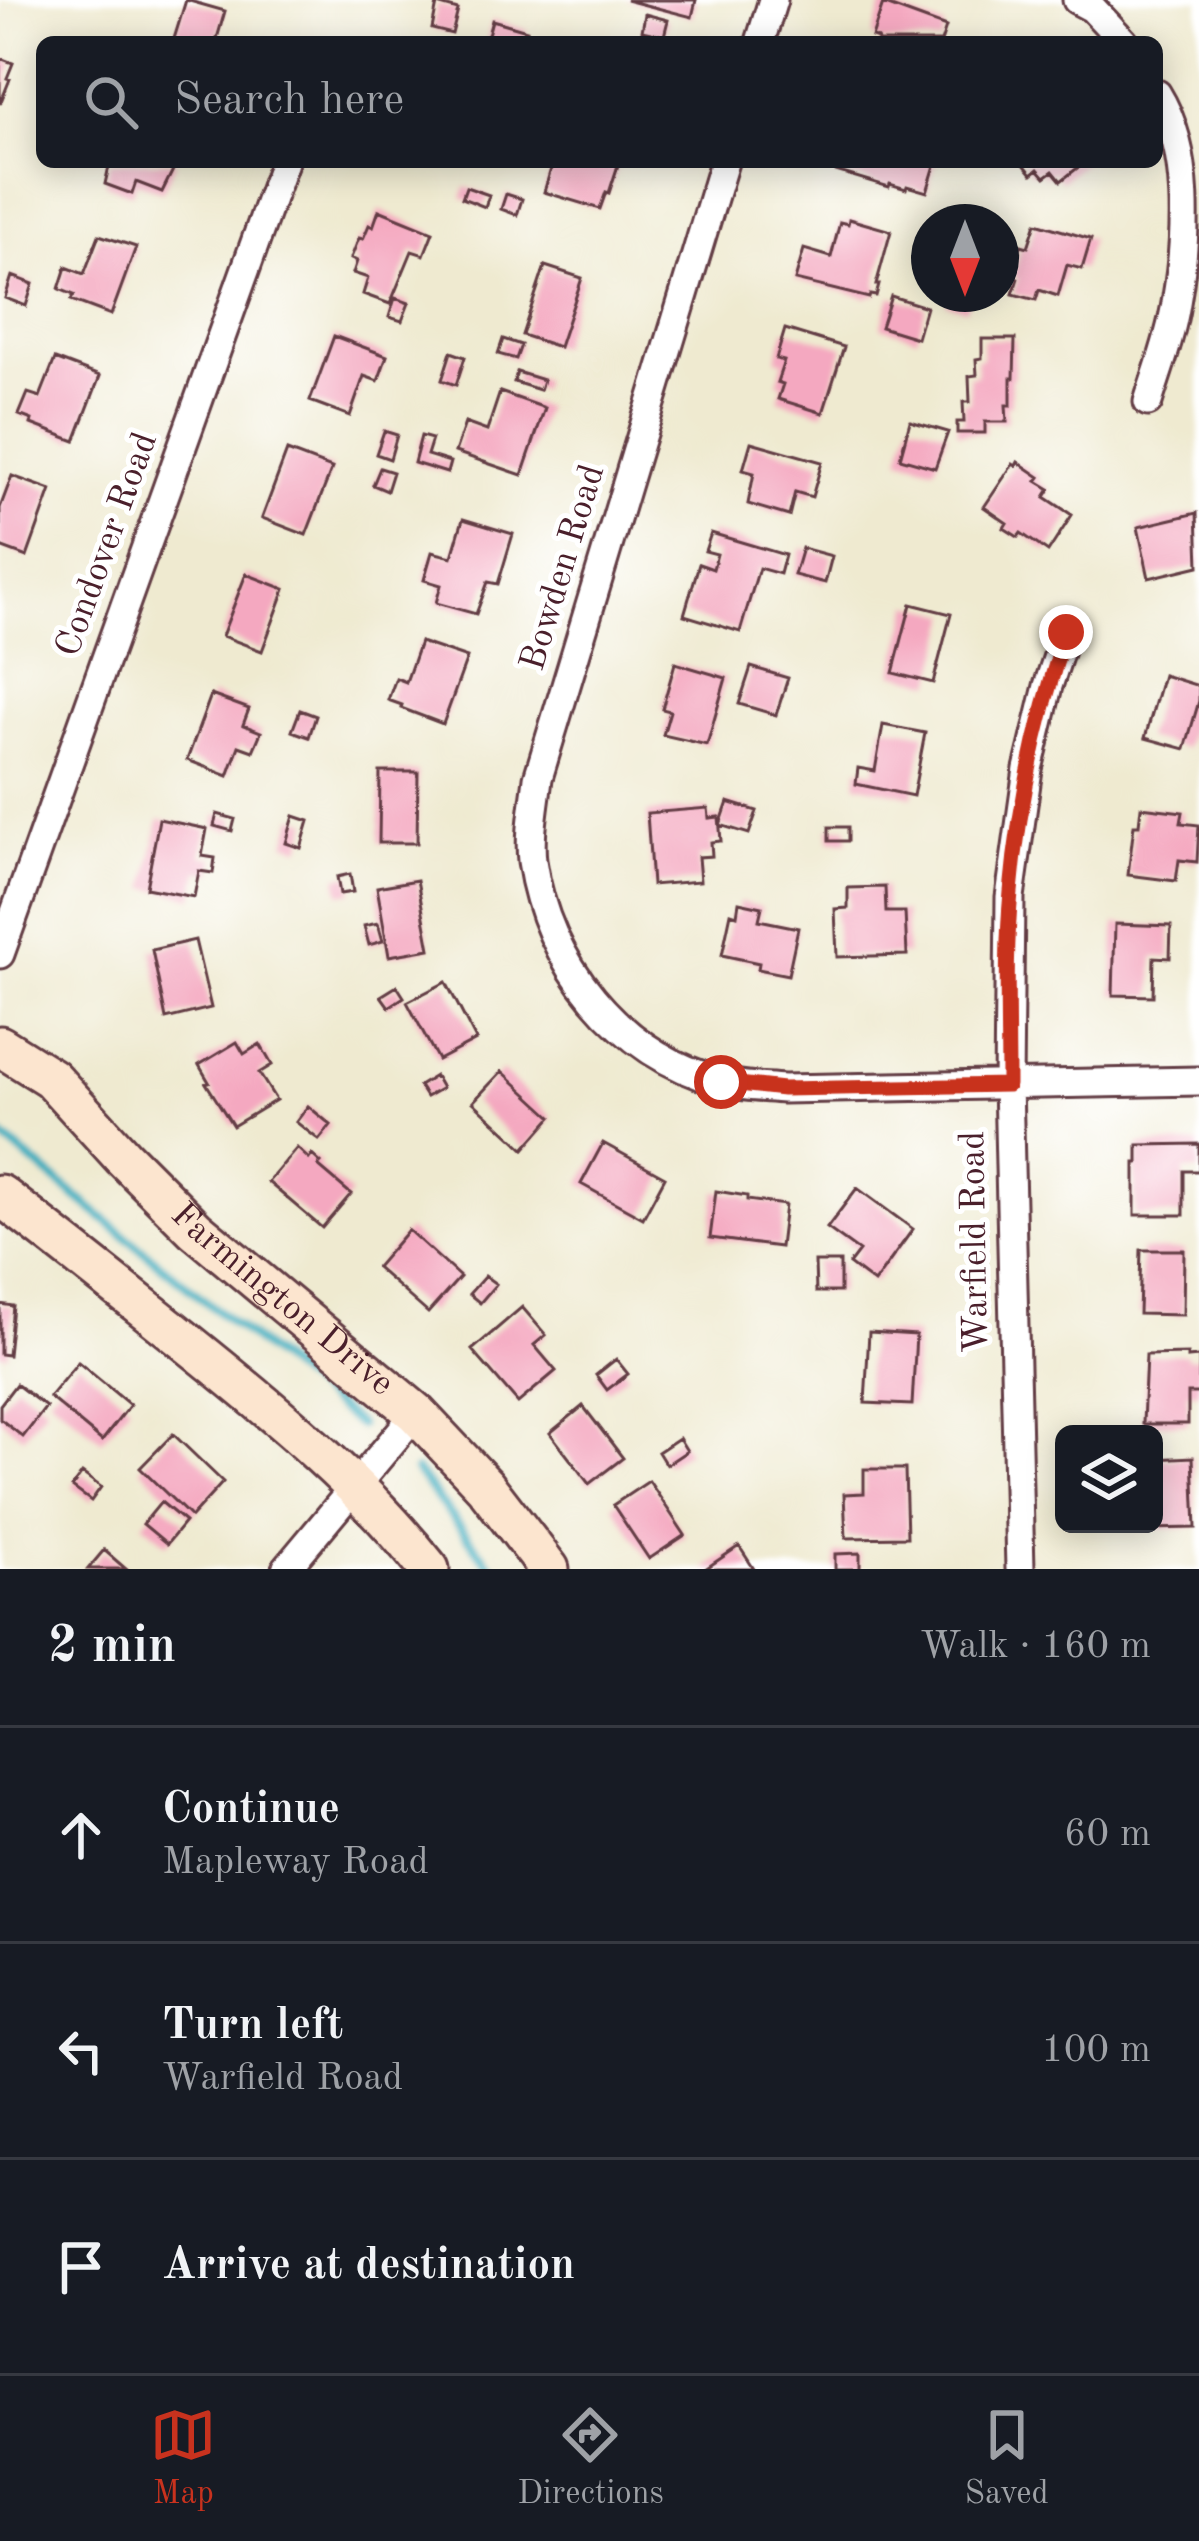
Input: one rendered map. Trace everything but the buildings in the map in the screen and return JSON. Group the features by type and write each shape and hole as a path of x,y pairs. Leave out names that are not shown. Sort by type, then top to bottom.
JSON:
{"street":[{"path":"762,36 772,0"},
{"path":"1077,0 1092,8 1118,36"},
{"path":"1148,402 1176,304 1185,209 1179,152 1163,103"},
{"name":"Condover Road","path":"0,953 282,168"},
{"name":"Bowden Road","path":"722,168 538,778 531,843 539,896 559,947 586,992 613,1023 652,1052 721,1082 783,1089 1199,1081"},
{"name":"Warfield Road","path":"1020,1569 1009,939 1028,769 1066,632"},
{"name":"Farmington Drive","path":"0,1046 51,1078 195,1229 416,1413 485,1486 549,1569"},
{"path":"0,1195 276,1414 356,1486 429,1569"},
{"path":"286,1569 416,1413"}],"waterway":[{"path":"0,1135 359,1425"},
{"path":"416,1471 493,1569"}],"route":[{"path":"721,1082 783,1089 1008,1085 1010,897 1015,856 1028,769 1066,632"}]}
